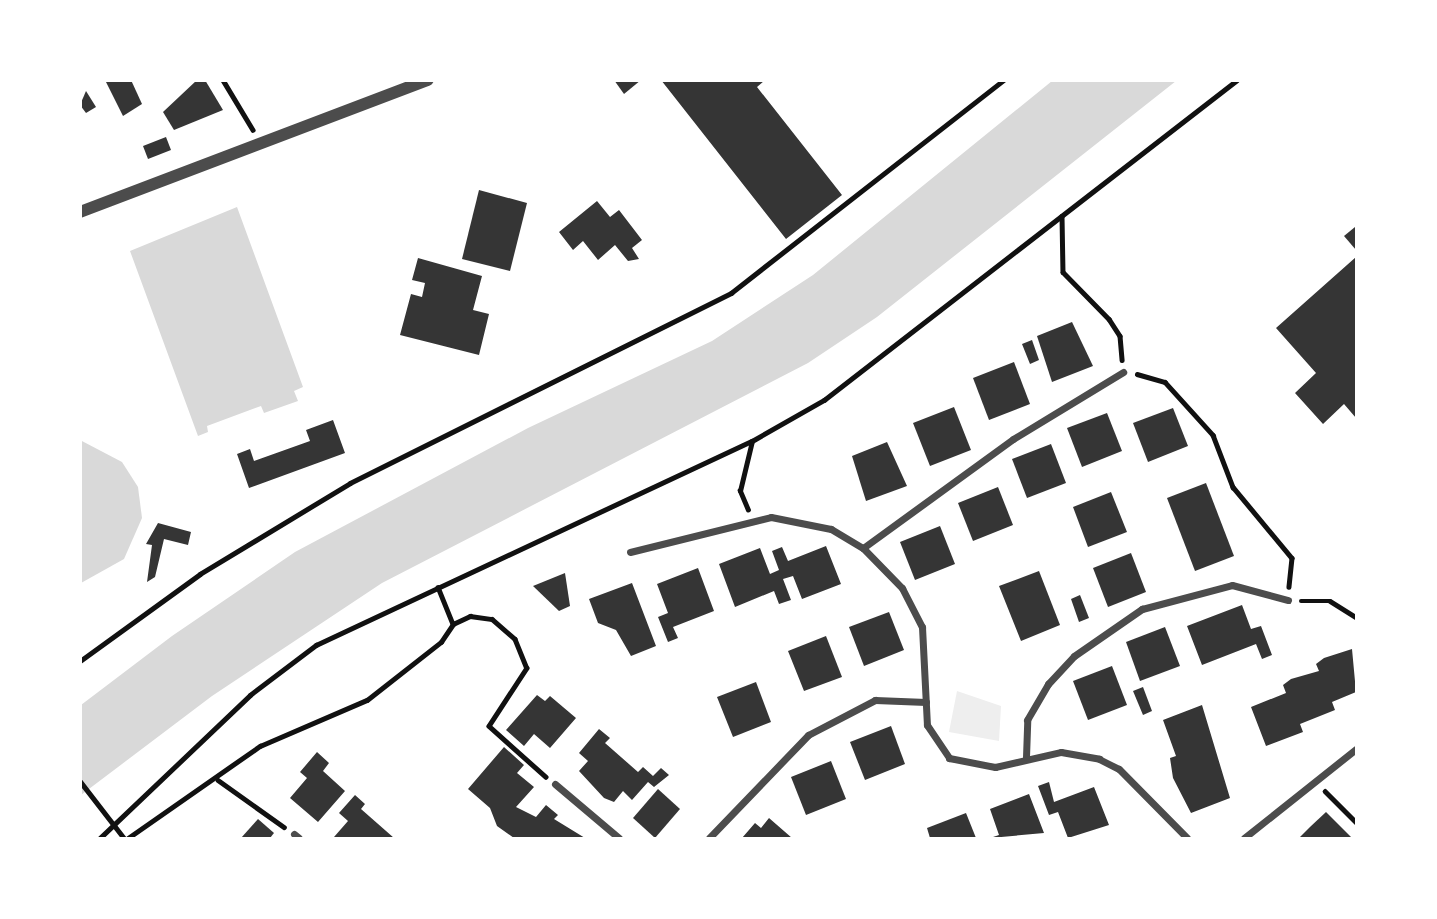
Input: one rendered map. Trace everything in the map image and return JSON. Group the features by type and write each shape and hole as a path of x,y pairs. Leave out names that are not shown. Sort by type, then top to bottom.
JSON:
{"street":[{"path":"80,212 262,146 428,80"},
{"path":"863,548 1013,439 1123,372"},
{"path":"630,552 691,542 752,520 802,521 863,548 902,588 922,627 927,725 949,758 995,767 1026,757 1061,752 1099,759 1119,769 1188,838"},
{"path":"1026,757 1027,720 1048,684 1074,656 1142,609 1232,585 1288,600"},
{"path":"709,838 758,781 827,723 875,700 926,702"},
{"path":"1244,838 1356,749"},
{"path":"555,785 619,838"}],"path":[{"path":"223,80 262,146"},
{"path":"80,661 200,574 350,483 731,293 1004,80"},
{"path":"100,838 114,828 250,695 316,645 752,441 900,346 1237,80"},
{"path":"1062,216 1063,272 1120,335 1123,372 1165,382 1213,435 1233,487 1292,558 1288,600 1330,601 1356,617"},
{"path":"752,441 740,491 752,520"},
{"path":"438,587 453,624"},
{"path":"80,780 114,828 126,838 218,780 260,746 367,700 441,642 453,624 470,616 492,619 515,639 527,668 489,726 555,785"},
{"path":"218,780 297,836"},
{"path":"1315,780 1356,822"}],"shaded area":[{"path":"1052,81 1176,81 877,317 808,363 382,583 212,696 81,795 81,705 172,636 295,552 528,428 712,341 813,275"},
{"path":"237,207 303,387 294,391 298,401 264,413 261,406 207,426 208,432 198,436 130,251"},
{"path":"80,440 122,462 138,487 142,518 124,559 81,583"},
{"path":"957,691 1001,706 999,741 949,732"}],"building":[{"path":"105,80 131,80 142,104 123,116"},
{"path":"197,80 205,80 223,110 174,130 163,112"},
{"path":"614,80 641,80 624,94"},
{"path":"661,80 765,80 757,87 842,195 786,239"},
{"path":"86,91 96,107 86,113 80,105"},
{"path":"166,137 171,150 148,159 143,146"},
{"path":"479,190 527,203 510,271 462,259"},
{"path":"597,201 610,217 619,210 642,240 632,248 639,259 628,261 615,245 598,260 583,241 573,250 559,232"},
{"path":"1355,227 1356,229 1356,250 1344,236"},
{"path":"1356,257 1356,418 1344,404 1323,424 1295,393 1316,373 1276,328"},
{"path":"418,258 482,276 473,310 489,314 479,355 400,335 411,294 422,297 425,283 412,280"},
{"path":"1072,322 1093,366 1052,382 1037,336"},
{"path":"1032,340 1039,360 1030,364 1022,344"},
{"path":"1014,362 1030,404 989,420 973,378"},
{"path":"954,407 971,450 930,466 913,423"},
{"path":"1173,408 1188,446 1148,462 1133,423"},
{"path":"1107,413 1122,451 1082,467 1067,428"},
{"path":"333,420 345,453 249,488 237,454 250,449 254,461 310,441 306,430"},
{"path":"887,442 907,486 866,501 852,456"},
{"path":"1051,444 1066,483 1027,498 1012,459"},
{"path":"1206,483 1234,556 1195,571 1167,498"},
{"path":"998,487 1013,525 973,541 958,503"},
{"path":"1111,492 1127,532 1088,547 1073,507"},
{"path":"158,523 191,532 188,545 164,539 155,577 147,582 152,545 146,544"},
{"path":"940,526 955,564 915,580 900,542"},
{"path":"826,546 841,584 802,599 793,576 783,579 791,600 779,604 774,591 735,607 719,564 760,548 770,574 779,570 772,551 782,547 788,561"},
{"path":"1131,553 1146,592 1108,607 1093,568"},
{"path":"698,568 714,611 673,627 678,638 668,642 658,617 668,613 657,584"},
{"path":"1039,571 1060,625 1021,641 999,586"},
{"path":"565,573 570,606 559,611 533,586"},
{"path":"632,583 656,646 631,656 616,630 598,623 589,599"},
{"path":"1080,595 1089,618 1079,622 1071,599"},
{"path":"1242,605 1251,629 1261,626 1272,655 1262,659 1256,644 1202,665 1187,626"},
{"path":"889,612 904,650 864,666 849,627"},
{"path":"1165,627 1180,666 1140,681 1126,642"},
{"path":"826,636 842,677 804,691 788,651"},
{"path":"1352,649 1356,692 1332,702 1335,710 1300,724 1303,732 1266,746 1251,707 1286,693 1283,685 1291,679 1319,671 1316,664 1324,658"},
{"path":"1112,666 1127,705 1088,720 1073,681"},
{"path":"756,682 771,722 733,737 717,697"},
{"path":"1143,687 1152,711 1143,715 1133,691"},
{"path":"537,695 545,701 550,696 576,718 550,748 534,734 524,746 506,730"},
{"path":"1202,705 1230,798 1191,813 1173,778 1170,758 1176,756 1163,720"},
{"path":"891,726 905,764 865,780 850,742"},
{"path":"599,729 610,738 605,743 638,772 643,767 653,776 661,768 669,775 654,787 648,782 632,800 623,791 614,802 604,798 579,771 588,761 579,753"},
{"path":"504,747 524,765 517,773 534,787 516,807 536,817 546,805 558,815 554,819 585,838 514,838 497,826 490,808 468,789"},
{"path":"317,752 329,763 323,771 345,791 318,822 290,798 307,778 300,772"},
{"path":"831,761 846,799 806,815 791,777"},
{"path":"1049,782 1054,802 1094,787 1109,825 1068,838 1058,812 1049,815 1038,786"},
{"path":"658,789 680,809 655,838 633,818"},
{"path":"1029,794 1044,833 990,838 999,835 990,809"},
{"path":"355,795 365,804 361,809 394,838 334,837 348,821 339,813"},
{"path":"1326,812 1352,838 1299,838 1310,827"},
{"path":"966,813 976,838 930,838 927,828"},
{"path":"769,818 792,838 742,838 755,823 761,828"},
{"path":"258,819 274,833 270,838 241,838"}]}
